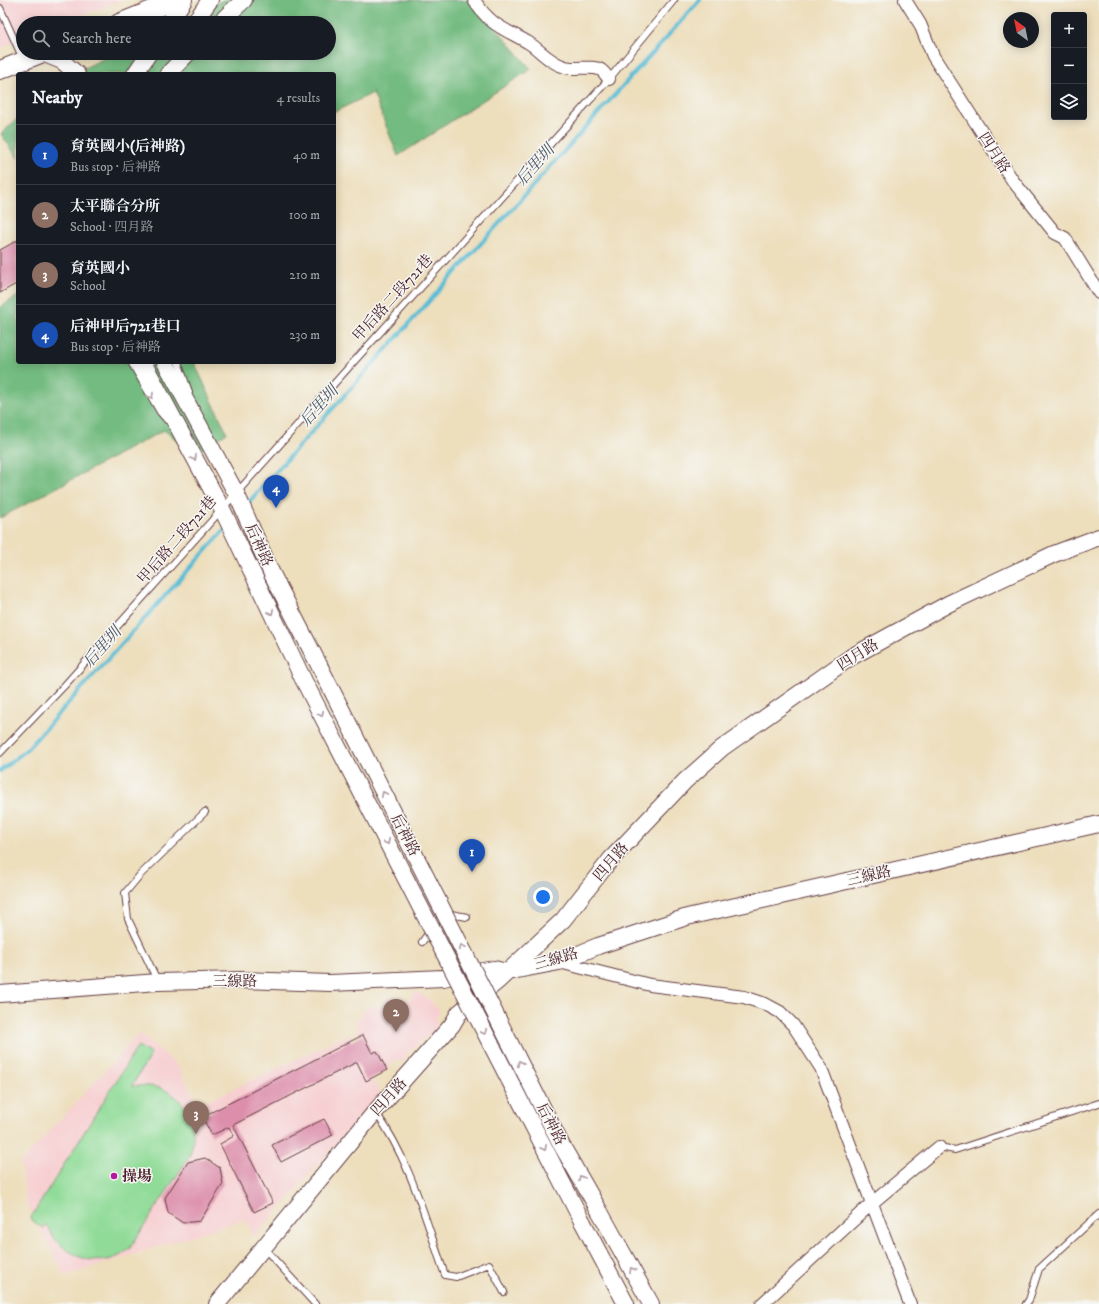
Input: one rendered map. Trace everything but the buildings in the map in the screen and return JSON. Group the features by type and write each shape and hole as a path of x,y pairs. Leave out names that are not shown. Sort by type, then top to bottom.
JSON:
{"main road":[{"path":"137,16 177,0"},
{"path":"0,70 24,60"}],"street":[{"path":"174,16 184,0"},
{"path":"199,16 210,0"},
{"path":"227,16 244,0"},
{"path":"474,0 483,14 501,29 529,44 554,63 578,69 590,68 601,70 609,79"},
{"name":"四月路","path":"905,0 920,24 933,56 1013,182 1054,233 1065,238 1099,293"},
{"path":"60,60 75,72"},
{"path":"136,72 144,60"},
{"path":"159,72 168,60"},
{"path":"170,72 181,60"},
{"name":"后神路","path":"144,364 222,509 303,679 626,1304"},
{"name":"后神路","path":"166,364 236,493 272,574 562,1146 651,1304"},
{"name":"四月路","path":"217,1304 375,1112 452,1025 459,1013 507,972 563,920 611,860 685,781 722,748 851,657 948,604 1054,554 1099,537"},
{"name":"三線路","path":"0,994 158,982 241,980 330,983 443,978 494,969 507,972 559,962 598,946 687,917 1099,824"},
{"path":"559,962 650,985 744,997 765,1004 780,1012 793,1025 821,1068 871,1204 910,1304"},
{"path":"762,1304 871,1204 939,1147"}],"lane":[{"name":"甲后路二段721巷","path":"0,753 70,680 236,493 609,79 674,0"},
{"path":"0,8 16,43"},
{"path":"132,364 160,412 182,436"},
{"path":"179,364 198,422"},
{"path":"158,982 128,918 125,894 140,875 205,812"},
{"path":"422,942 437,921 451,914 467,917"},
{"path":"939,1147 955,1150 1099,1103"},
{"path":"375,1112 389,1130 415,1189 445,1275 456,1277 489,1264 504,1292"},
{"path":"1026,1304 1029,1300 1039,1269 1099,1214"},
{"path":"264,1248 315,1304"}],"shaded area":[{"path":"0,0 121,0 81,16 16,16 16,42 0,48"},
{"path":"416,991 430,1000 440,1011 436,1018 438,1029 413,1047 401,1062 395,1060 386,1069 365,1055 368,1043 358,1036 356,1020 369,1006 378,1007 391,996 409,1001"},
{"path":"140,1033 178,1066 198,1106 349,1034 380,1093 254,1238 245,1219 65,1276 26,1202 21,1162"}],"green space":[{"path":"223,0 477,0 484,14 531,69 398,156 373,93 336,111 336,72 76,72 101,60 336,60 336,16 190,16"},
{"path":"16,120 16,155 1,134"},
{"path":"16,297 16,364 195,364 227,433 194,454 164,430 0,518 0,307"},
{"path":"138,1046 151,1054 132,1086 157,1087 170,1093 178,1099 190,1116 193,1136 192,1147 189,1157 130,1248 119,1256 107,1260 82,1258 61,1245 52,1235 46,1224 43,1228 30,1219"}],"waterway":[{"name":"后里圳","path":"246,505 700,0"},
{"name":"后里圳","path":"0,771 26,750 227,527"}],"place":[{"name":"后神甲后721巷口","path":"276,508"},
{"name":"育英國小(后神路)","path":"472,872"},
{"name":"太平聯合分所","path":"396,1032"},
{"name":"育英國小","path":"196,1134"},
{"name":"操場","path":"114,1176"}]}
